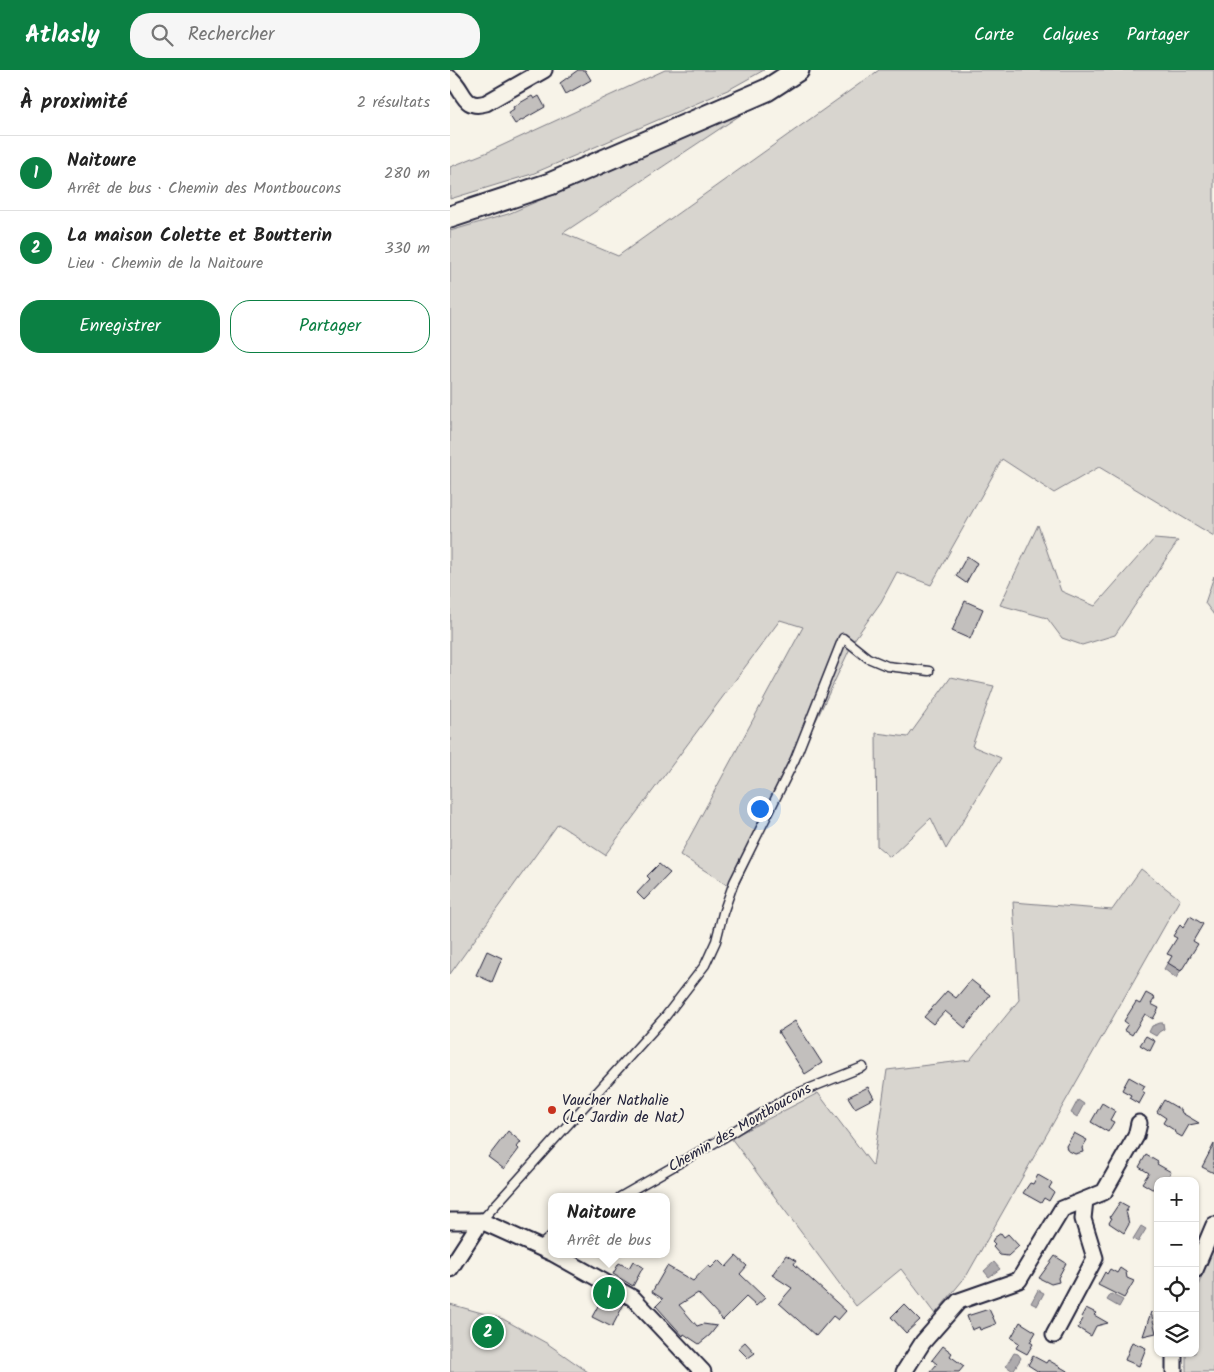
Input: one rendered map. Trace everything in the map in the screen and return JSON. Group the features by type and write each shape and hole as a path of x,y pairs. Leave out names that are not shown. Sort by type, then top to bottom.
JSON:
{"main road":[{"path":"450,217 550,184 767,90 798,70"}],"street":[{"path":"450,78 468,103 476,106 486,103 544,70"},
{"path":"904,1372 923,1342 959,1301 1019,1280 1062,1210 1104,1192 1136,1136 1139,1123"},
{"path":"1054,1336 1095,1258 1083,1219 1085,1200"},
{"path":"450,1222 481,1221 548,1251"},
{"path":"450,1269 481,1221"},
{"path":"1196,1267 1214,1225"},
{"path":"561,1258 633,1298 703,1372"},
{"path":"1174,1357 1174,1372"}],"lane":[{"path":"481,1221 665,1017 705,965 716,941 734,882 795,759 843,638 868,658 887,666 929,671"},
{"name":"Chemin des Montboucons","path":"627,1193 788,1097 863,1067"}],"shaded area":[{"path":"665,70 764,70 730,89 532,174 450,199 450,167 488,152"},
{"path":"879,70 1214,70 1214,536 1099,467 1054,493 1002,459 931,585 897,572 881,602 854,640 736,890 680,855 803,627 780,620 605,855 558,824 450,974 450,231 508,214 748,110 563,233 618,256"},
{"path":"1038,525 1061,591 1095,606 1154,539 1178,541 1115,635 1082,645 1062,638 1047,618 1000,605"},
{"path":"1214,576 1214,615 1205,603"},
{"path":"951,677 994,686 972,746 1001,758 946,849 931,818 890,857 877,846 876,733 908,737"},
{"path":"1141,869 1180,899 967,1275 935,1314 901,1269 856,1306 731,1138 818,1093 873,1166 887,1070 970,1060 1019,1000 1013,902 1112,910"},
{"path":"1168,962 1181,970 1176,978 1164,969"},
{"path":"1163,1023 1164,1029 1156,1036 1149,1032 1152,1026"},
{"path":"1078,1100 1084,1104 1077,1117 1071,1113"},
{"path":"1141,1226 1146,1229 1138,1242 1133,1239"},
{"path":"1214,1245 1214,1372 1186,1372 1186,1357 1199,1357 1199,1283"},
{"path":"994,1262 1000,1269 989,1277 984,1271"},
{"path":"1038,1290 1044,1293 1037,1306 1031,1303"},
{"path":"1111,1294 1123,1300 1119,1307 1107,1300"},
{"path":"450,1304 503,1319 548,1344 588,1372 450,1372"},
{"path":"1014,1353 1018,1354 1021,1358 1013,1371 1006,1366"}],"building":[{"path":"578,70 585,70 591,80 566,94 560,83"},
{"path":"532,96 534,99 539,96 545,107 515,124 508,113 514,109 513,107"},
{"path":"967,556 977,563 966,583 956,576"},
{"path":"965,601 983,609 970,639 952,631"},
{"path":"659,864 670,873 644,900 637,893 650,879 647,876"},
{"path":"1190,916 1203,924 1193,941 1198,944 1181,971 1168,963 1172,956 1167,954 1177,938 1173,936 1180,925 1183,928"},
{"path":"487,951 502,958 492,982 476,975"},
{"path":"971,980 990,995 965,1028 945,1011 933,1024 924,1017 947,991 956,998"},
{"path":"1146,993 1155,998 1151,1004 1159,1008 1153,1019 1145,1014 1132,1035 1124,1030 1128,1024 1124,1021 1136,1002 1140,1004"},
{"path":"795,1021 822,1063 805,1074 778,1032"},
{"path":"1146,1036 1155,1041 1150,1051 1140,1045"},
{"path":"1129,1077 1145,1086 1142,1091 1145,1093 1139,1104 1129,1098 1131,1095 1122,1090"},
{"path":"868,1087 874,1098 855,1108 848,1097"},
{"path":"1164,1100 1199,1123 1189,1125 1182,1137 1175,1133 1174,1130 1163,1123 1166,1118 1157,1112"},
{"path":"1102,1103 1115,1111 1110,1120 1114,1122 1108,1132 1091,1122"},
{"path":"508,1131 521,1142 517,1147 519,1149 504,1169 488,1157"},
{"path":"1074,1133 1087,1140 1082,1148 1083,1152 1075,1154 1067,1150 1066,1146"},
{"path":"1214,1144 1214,1173 1202,1167"},
{"path":"1146,1155 1171,1172 1168,1177 1154,1177 1154,1189 1152,1189 1142,1183 1149,1173 1139,1167"},
{"path":"1038,1175 1052,1183 1049,1188 1054,1192 1049,1201 1044,1198 1041,1203 1023,1193 1030,1183 1033,1184"},
{"path":"1120,1202 1129,1207 1126,1211 1129,1224 1124,1233 1109,1223 1112,1218 1110,1217"},
{"path":"1001,1233 1004,1237 1008,1234 1019,1246 1008,1256 1000,1255 993,1247 995,1245 992,1242 994,1238"},
{"path":"786,1255 796,1261 794,1264 846,1311 838,1320 833,1316 816,1336 779,1303 792,1288 772,1275"},
{"path":"736,1256 747,1266 740,1274 765,1298 756,1306 746,1297 723,1320 698,1293 679,1305 697,1326 703,1324 717,1326 699,1344 684,1334 683,1336 656,1306 663,1299 652,1292 667,1266 693,1281 708,1265 711,1268 719,1260 726,1267"},
{"path":"1055,1256 1066,1263 1058,1278 1059,1282 1051,1284 1039,1278"},
{"path":"633,1261 643,1267 633,1286 613,1274 619,1263 629,1268"},
{"path":"1120,1268 1126,1272 1127,1278 1134,1281 1124,1298 1098,1285 1105,1272 1107,1274 1110,1269 1117,1273"},
{"path":"605,1293 624,1304 612,1327 592,1317"},
{"path":"904,1304 920,1320 906,1333 891,1317"},
{"path":"1086,1308 1096,1313 1094,1315 1108,1323 1096,1326 1091,1336 1078,1328"},
{"path":"989,1309 996,1324 980,1330 979,1327 972,1330 967,1316"},
{"path":"1151,1312 1154,1333 1143,1336"},
{"path":"1020,1322 1036,1332 1030,1342 1033,1344 1027,1354 1016,1348 1019,1343 1011,1338"},
{"path":"745,1342 755,1353 748,1358 738,1348"},
{"path":"1132,1342 1146,1348 1139,1366 1125,1360"},
{"path":"943,1346 952,1353 950,1356 964,1366 959,1372 930,1372 937,1364 932,1360"},
{"path":"1033,1356 1046,1363 1048,1360 1069,1372 1039,1372 1028,1365"}],"place":[{"name":"Vaucher Nathalie (Le Jardin de Nat)","path":"552,1110"},
{"name":"Naitoure","path":"609,1293"},
{"name":"La maison Colette et Boutterin","path":"488,1332"}]}
